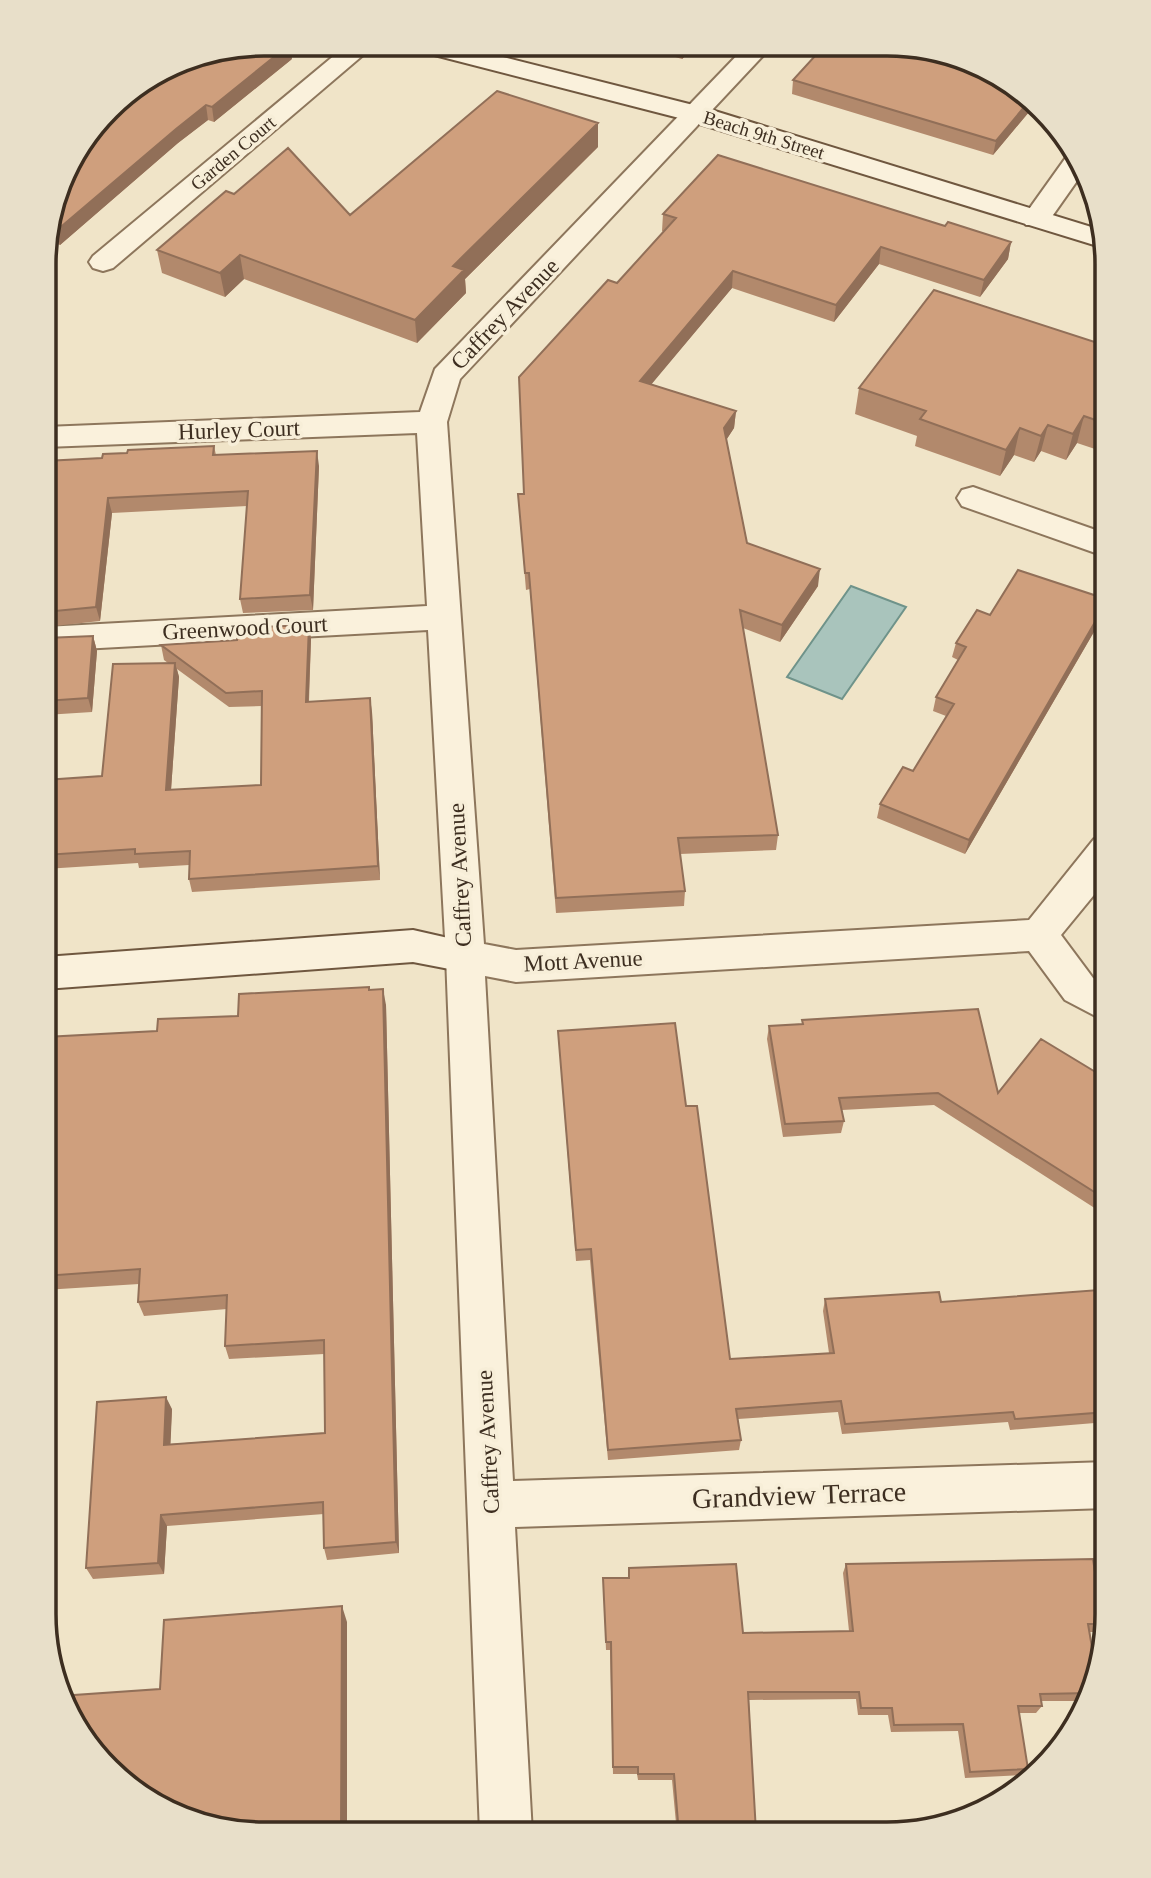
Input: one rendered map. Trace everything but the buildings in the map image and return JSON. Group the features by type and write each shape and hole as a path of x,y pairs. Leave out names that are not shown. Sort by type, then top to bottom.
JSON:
{"street":[{"name":"Garden Court","path":"103,262 349,56"},
{"name":"Beach 9th Street","path":"467,56 696,114 1093,237"},
{"name":"Caffrey Avenue","path":"505,1822 465,956 432,422 446,376 751,56"},
{"path":"1036,219 1072,169"},
{"name":"Hurley Court","path":"56,437 432,422"},
{"path":"974,498 1095,542"},
{"name":"Greenwood Court","path":"56,638 444,617"},
{"path":"1095,864 1040,935 1079,989 1095,999"},
{"name":"Mott Avenue","path":"56,972 413,946 516,966 1040,935"},
{"name":"Grandview Terrace","path":"491,1505 1095,1485"}],"water":[{"path":"851,586 906,607 842,699 787,677"}]}
